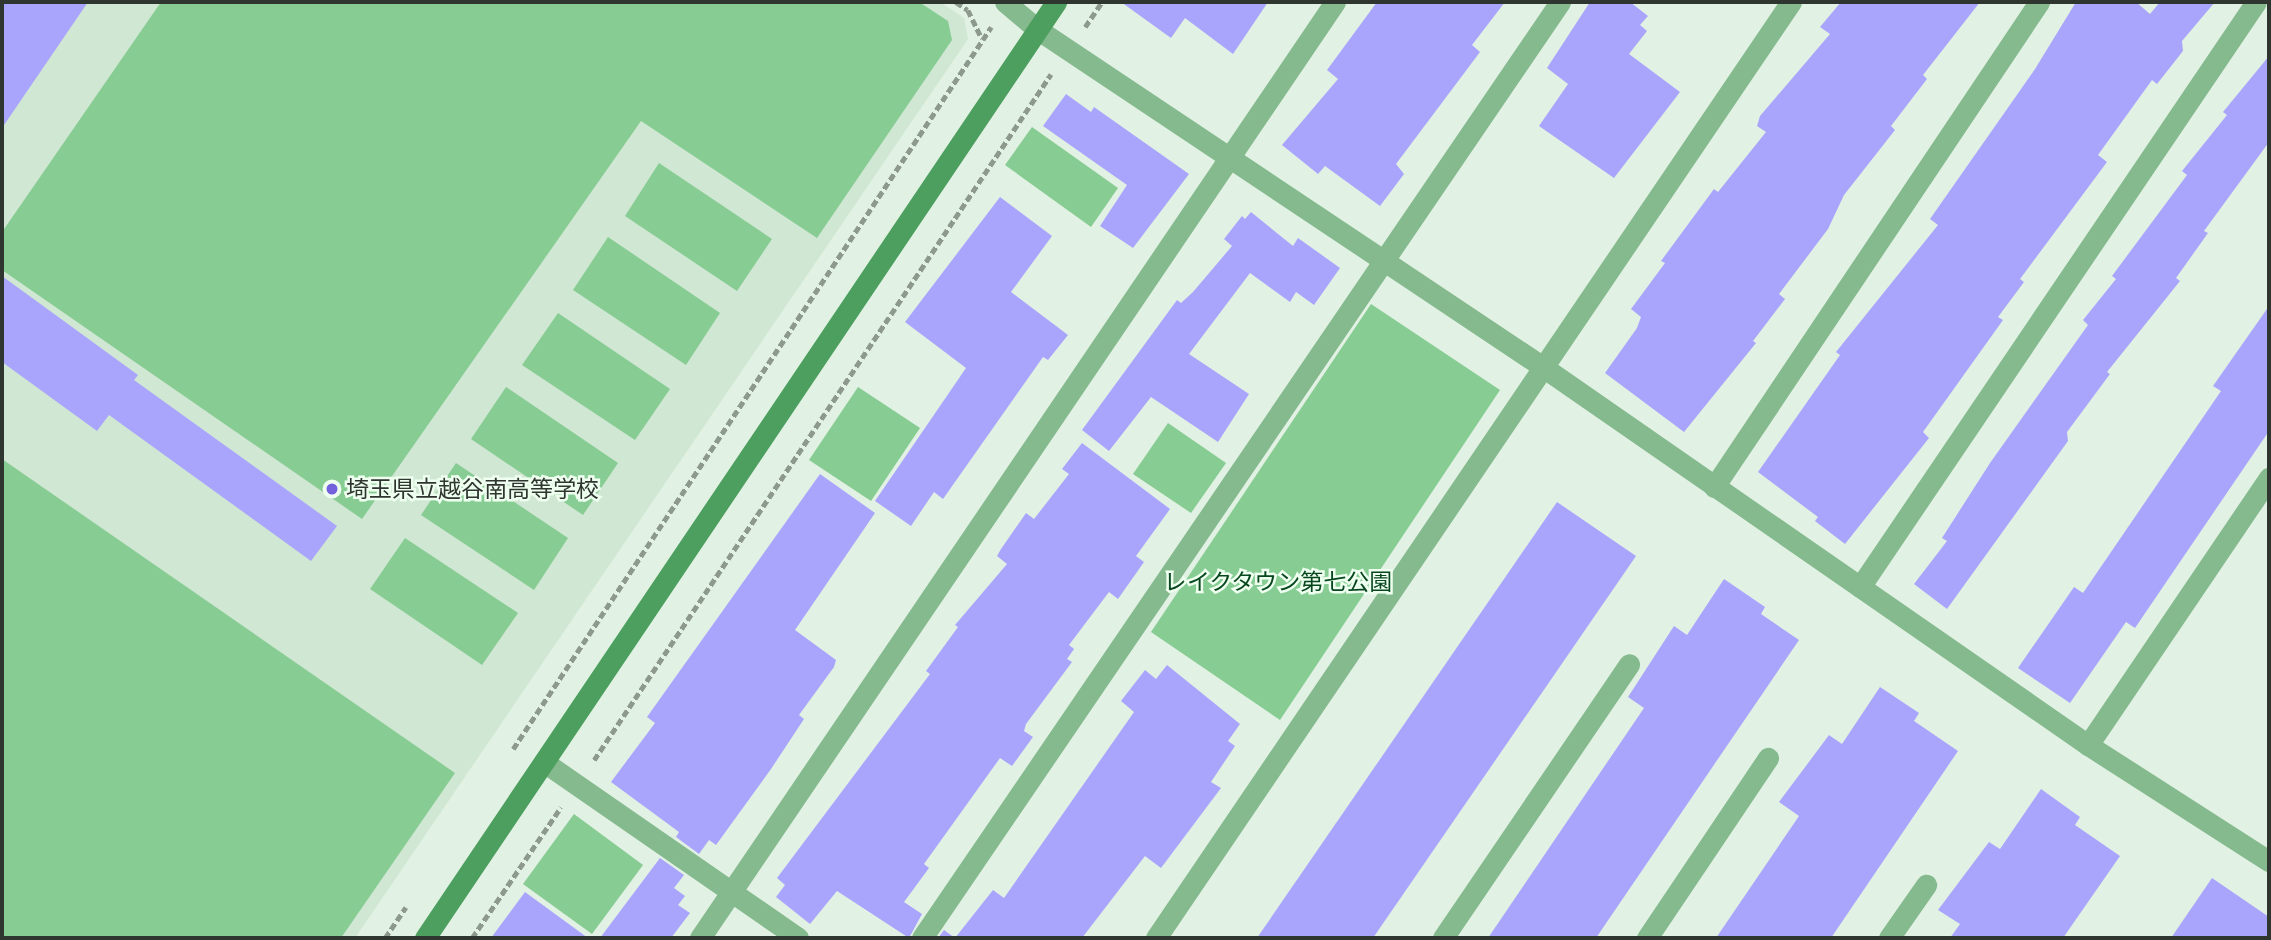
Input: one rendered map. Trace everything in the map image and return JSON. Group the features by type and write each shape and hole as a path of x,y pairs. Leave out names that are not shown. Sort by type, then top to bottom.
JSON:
{"street":[{"path":"425,938 1056,2"},
{"path":"700,938 1335,2"},
{"path":"922,938 1560,2"},
{"path":"1156,938 1791,2"},
{"path":"1714,487 2039,2"},
{"path":"1860,587 2256,2"},
{"path":"1006,3 1037,29 1228,160 1543,367 2088,745 2269,861"},
{"path":"2088,745 2269,478"},
{"path":"1443,938 1629,664"},
{"path":"1647,938 1768,758"},
{"path":"544,762 798,938"},
{"path":"1889,938 1926,885"}],"path":[{"path":"956,2 968,10 982,39"},
{"path":"509,754 1006,3"},
{"path":"472,938 1069,50"},
{"path":"385,938 408,904"}],"shaded area":[{"name":"埼玉県立越谷南高等学校","path":"2,2 940,2 964,18 968,39 355,938 2,938"}],"green space":[{"path":"161,2 919,2 948,21 952,40 817,238 641,121 362,519 2,270 2,232"},
{"path":"1032,127 1118,188 1091,227 1005,165"},
{"path":"659,163 772,239 737,291 625,216"},
{"path":"608,237 720,313 686,365 573,290"},
{"name":"レイクタウン第七公園","path":"1371,304 1500,390 1280,720 1151,632"},
{"path":"558,313 670,389 635,440 522,365"},
{"path":"506,387 618,463 583,515 471,439"},
{"path":"858,387 920,428 871,501 809,460"},
{"path":"1168,423 1226,463 1191,513 1133,474"},
{"path":"2,459 455,773 341,938 2,938"},
{"path":"456,463 568,538 534,590 421,515"},
{"path":"405,538 518,613 482,665 370,589"},
{"path":"574,814 643,865 592,934 523,884"}],"building":[{"path":"2,2 88,2 2,128"},
{"path":"1121,2 1268,2 1233,54 1185,18 1171,38"},
{"path":"1377,2 1505,2 1472,45 1480,52 1396,164 1404,174 1380,206 1325,166 1318,174 1282,145 1338,79 1327,70"},
{"path":"1590,2 1630,2 1648,16 1640,25 1647,31 1629,54 1680,92 1614,178 1539,126 1568,84 1547,68"},
{"path":"1841,2 1980,2 1923,75 1927,79 1891,126 1895,130 1844,195 1828,229 1779,294 1785,299 1753,341 1756,343 1684,432 1605,373 1637,328 1641,317 1631,309 1665,263 1661,261 1714,189 1718,192 1766,132 1757,126 1760,116 1830,34 1820,27"},
{"path":"2076,2 2136,2 2150,14 2160,2 2215,2 2182,41 2183,51 2157,84 2152,80 2098,155 2107,162 2020,279 2024,282 1998,317 2003,320 1923,432 1929,438 1845,544 1815,521 1818,517 1758,472 1840,355 1836,352 1938,225 1930,219 2035,69"},
{"path":"2269,56 2269,142 2204,231 2208,233 2176,278 2180,281 2107,372 2110,374 2067,432 2068,441 1947,609 1914,584 1947,541 1942,538 1990,463 2088,325 2083,320 2116,279 2112,276 2187,175 2182,171 2227,115 2223,112"},
{"path":"1066,94 1091,112 1094,107 1189,174 1133,248 1100,226 1127,185 1043,126"},
{"path":"1000,197 1052,236 1011,292 1068,335 1048,360 1043,357 943,499 934,492 911,526 875,501 966,368 905,322"},
{"path":"1251,212 1293,246 1298,238 1340,268 1314,305 1296,292 1290,302 1250,273 1189,354 1249,394 1218,442 1151,397 1109,451 1082,430 1177,300 1181,303 1193,292 1232,246 1224,239 1242,216 1245,219"},
{"path":"2,276 138,375 134,380 337,526 311,561 109,415 97,431 2,362"},
{"path":"2269,306 2269,431 2135,628 2126,622 2070,703 2018,668 2074,587 2083,593 2221,391 2213,386"},
{"path":"1082,443 1170,509 1136,556 1144,562 1118,599 1109,592 1069,645 1074,649 1067,659 1072,662 1026,724 1024,731 1033,737 1012,766 1000,758 924,864 929,868 904,902 922,914 909,938 837,891 810,924 776,897 785,885 777,878 930,674 926,671 958,627 955,625 1007,564 997,556 1001,549 1026,513 1034,519 1069,474 1062,469"},
{"path":"820,474 875,513 795,630 836,660 834,667 799,715 804,719 771,769 716,845 709,840 699,854 676,837 679,832 611,782 655,723 647,717"},
{"path":"1557,502 1636,556 1373,938 1257,938"},
{"path":"1724,579 1765,607 1761,614 1799,640 1596,938 1488,938 1644,708 1628,697 1674,626 1687,635"},
{"path":"1167,665 1240,724 1228,741 1235,746 1211,782 1221,788 1161,868 1145,856 1082,938 955,938 993,890 1004,898 1134,712 1121,701 1145,670 1156,679"},
{"path":"1880,687 1919,713 1914,721 1958,751 1831,938 1716,938 1799,816 1779,802 1829,735 1842,744"},
{"path":"2041,789 2080,817 2075,825 2120,856 2063,938 1950,938 1960,924 1938,910 1989,842 2000,849"},
{"path":"660,858 684,875 674,888 685,896 678,905 690,913 671,938 600,938"},
{"path":"2212,878 2269,917 2269,938 2171,938"},
{"path":"525,892 588,938 491,938"},
{"path":"944,930 955,938 938,938"}],"place":[{"name":"埼玉県立越谷南高等学校","path":"332,489"}]}
